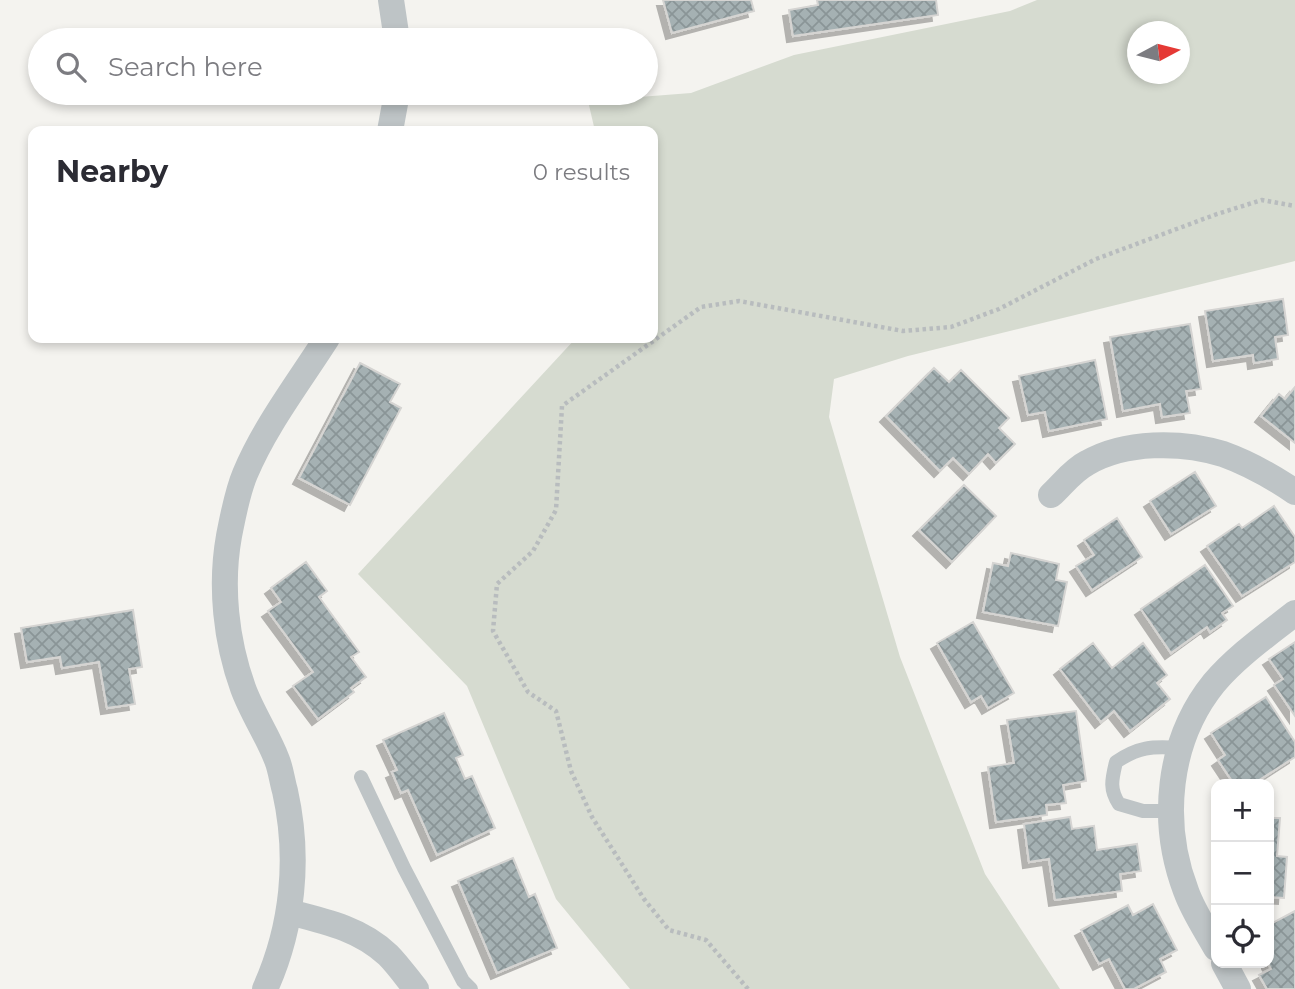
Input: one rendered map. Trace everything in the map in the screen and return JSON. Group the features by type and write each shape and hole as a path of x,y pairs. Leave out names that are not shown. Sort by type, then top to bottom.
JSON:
{"street":[{"path":"391,0 395,28"},
{"path":"391,126 395,105"},
{"path":"265,989 275,967 289,912 293,860 289,810 278,762 243,690 232,649 226,608 225,571 229,538 244,475 263,438 324,343"},
{"path":"1051,495 1085,463 1122,448 1180,446 1222,454 1258,470 1295,492"},
{"path":"1211,939 1187,893 1174,854 1170,811 1179,748 1197,708 1214,683 1236,660 1295,613"},
{"path":"289,912 338,925 365,938 388,955 416,989"},
{"path":"1227,968 1238,989"}],"lane":[{"path":"1170,811 1143,811 1119,804 1112,793 1113,775 1116,762 1132,752 1156,746 1179,748"},
{"path":"361,777 410,880 463,981 471,989"}],"path":[{"path":"658,338 701,307 739,301 903,331 951,327 999,309 1096,259 1217,214 1262,200 1295,206"},
{"path":"650,343 562,406 556,510 533,551 497,584 493,631 528,692 556,710 571,771 592,817 644,899 669,930 706,940 748,989"}],"shaded area":[{"path":"1037,0 1295,0 1295,261 908,356 834,379 829,417 900,657 985,874 1060,989 630,989 556,899 467,686 358,574 571,343 658,343 658,126 594,126 589,105 658,105 658,96 691,93 794,55 1010,11"}],"building":[{"path":"663,0 751,0 754,11 672,33"},
{"path":"817,0 936,0 938,15 793,36 789,10 818,5"},
{"path":"1283,299 1288,335 1275,337 1278,359 1254,363 1253,355 1213,361 1205,311"},
{"path":"1190,324 1201,389 1186,391 1190,413 1162,417 1160,404 1123,411 1110,337"},
{"path":"1095,360 1107,419 1049,431 1045,412 1028,415 1019,376"},
{"path":"360,363 400,384 390,402 401,408 350,505 299,478"},
{"path":"934,368 949,382 961,370 1009,418 999,428 1015,444 996,463 988,454 969,474 953,458 940,471 886,416"},
{"path":"1295,387 1295,443 1261,416 1279,394 1285,399"},
{"path":"1195,472 1216,506 1171,534 1150,501"},
{"path":"964,485 996,516 952,562 919,530"},
{"path":"1274,506 1295,537 1295,562 1242,596 1207,546 1239,524 1242,528"},
{"path":"1117,518 1142,557 1092,590 1076,566 1094,555 1084,540"},
{"path":"1011,553 1059,564 1056,580 1067,582 1058,626 983,612 993,563 1008,566"},
{"path":"306,562 327,591 319,597 359,652 351,657 366,677 351,688 354,692 318,719 293,686 313,672 268,611 281,602 271,588"},
{"path":"1205,565 1233,606 1222,613 1227,620 1210,632 1207,627 1171,653 1141,609"},
{"path":"133,610 142,667 129,669 135,704 107,708 99,662 62,668 60,657 27,662 21,628"},
{"path":"973,622 1014,693 988,708 981,696 971,702 937,643"},
{"path":"1295,642 1295,716 1274,685 1283,679 1269,659"},
{"path":"1093,643 1112,668 1143,643 1167,675 1157,683 1170,699 1130,731 1114,711 1101,722 1060,669"},
{"path":"1266,697 1295,742 1295,757 1261,779 1231,779 1218,760 1225,755 1211,733"},
{"path":"1076,711 1086,781 1063,785 1066,803 1046,805 1047,815 996,822 988,767 1014,763 1007,720"},
{"path":"444,713 463,755 456,758 465,779 472,776 495,828 437,855 408,790 401,793 392,772 397,770 383,740"},
{"path":"1070,817 1072,829 1094,826 1097,850 1137,844 1141,871 1120,874 1122,891 1055,900 1049,859 1029,862 1024,824"},
{"path":"1274,818 1280,818 1277,856 1287,857 1284,898 1274,897"},
{"path":"513,858 529,897 535,894 557,948 497,973 458,881"},
{"path":"1153,904 1177,950 1160,959 1166,972 1134,989 1125,989 1109,959 1099,964 1081,930 1128,905 1133,915"},
{"path":"1295,911 1295,989 1267,989 1259,975 1274,968 1274,922"}]}
